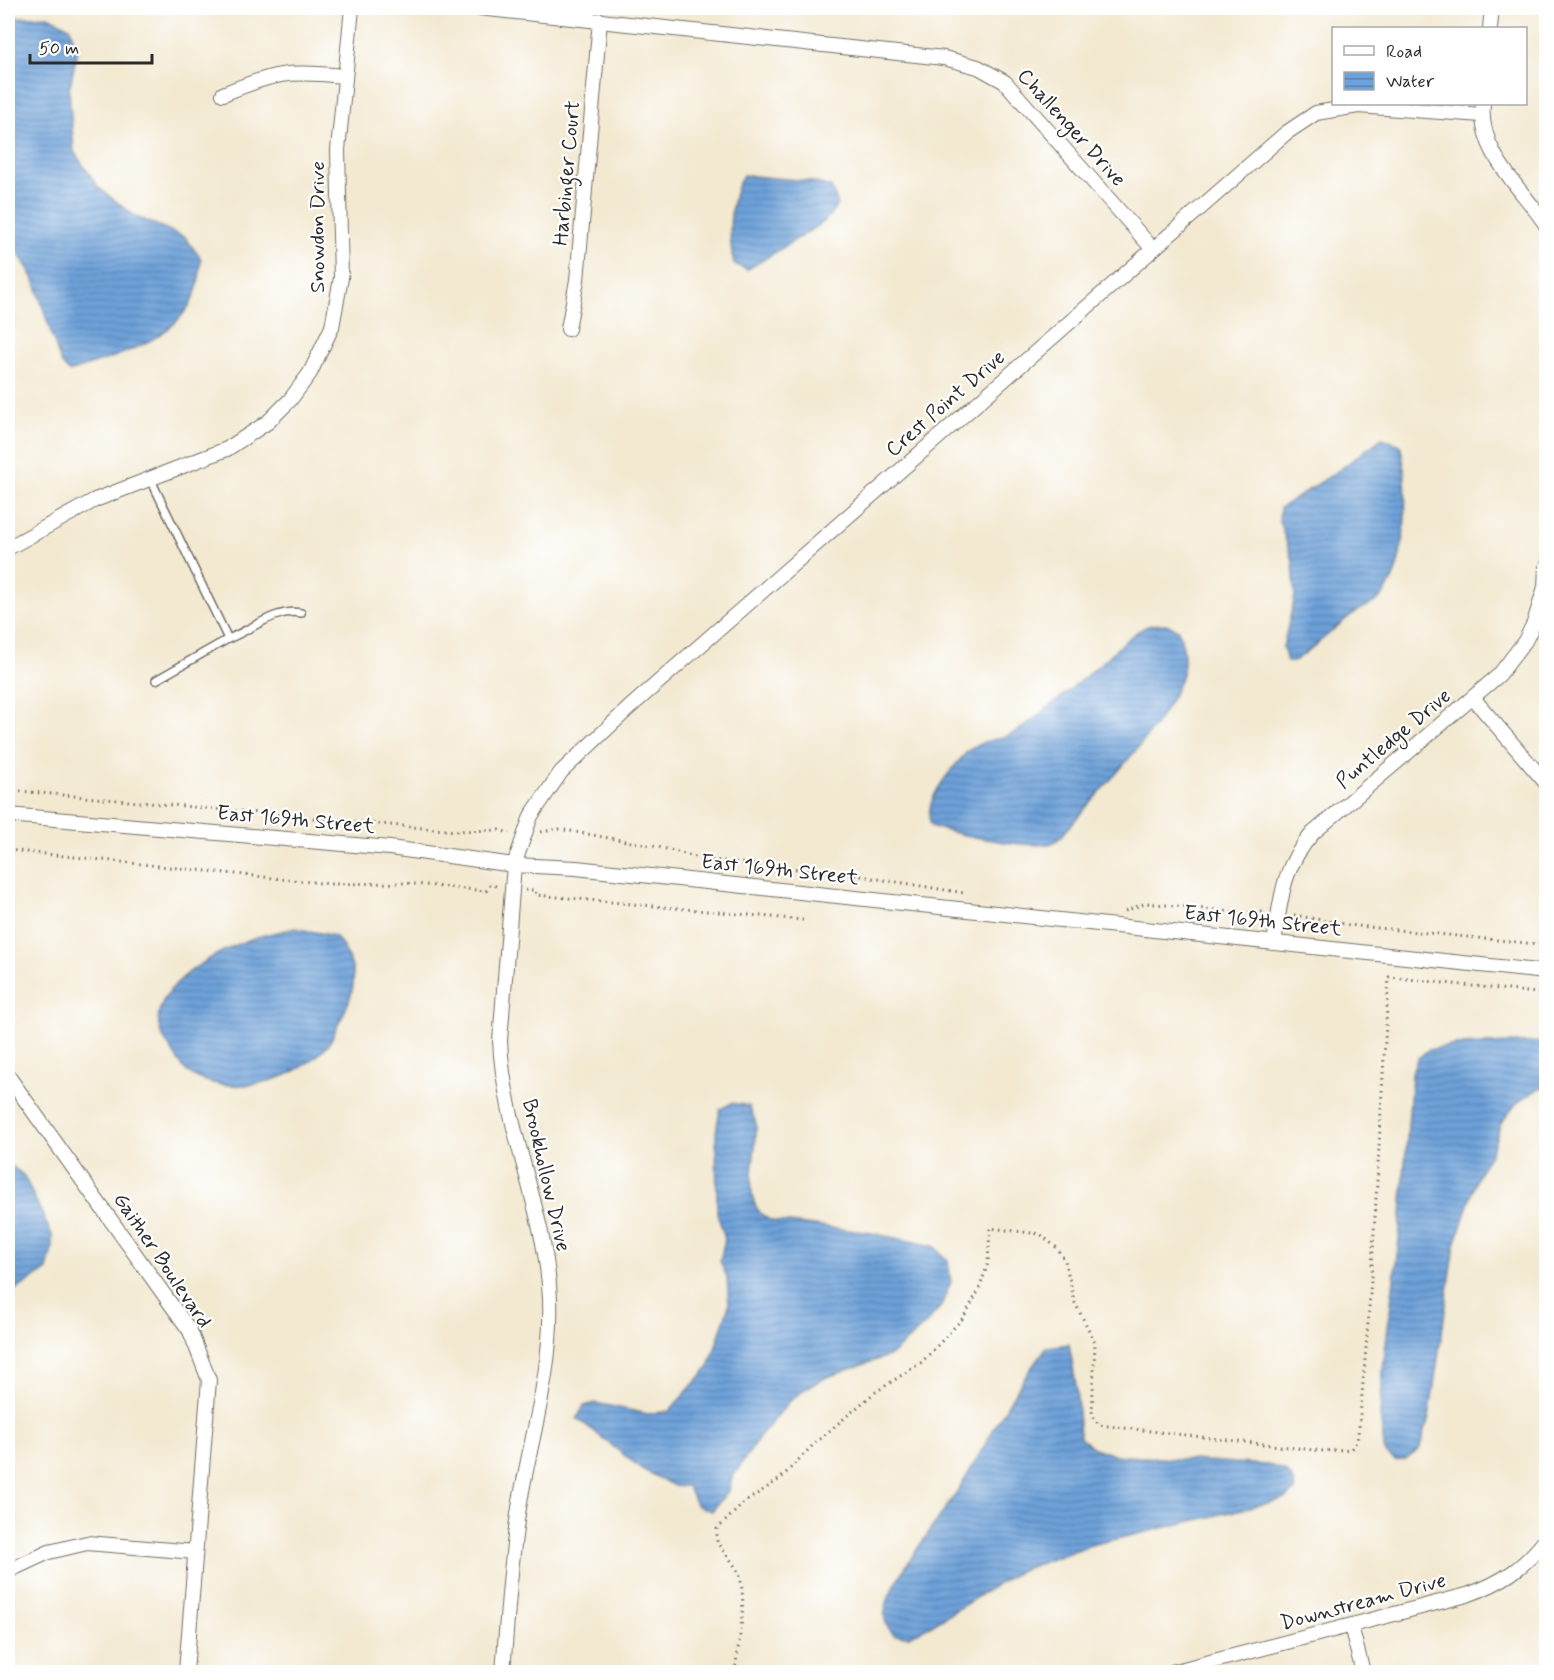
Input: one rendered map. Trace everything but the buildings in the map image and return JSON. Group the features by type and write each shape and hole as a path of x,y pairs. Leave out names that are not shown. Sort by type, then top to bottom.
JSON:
{"street":[{"name":"Snowdon Drive","path":"8,548 95,500 227,449 268,422 301,387 325,345 337,308 341,278 337,181 344,76 352,8"},
{"name":"Challenger Drive","path":"479,8 944,58 978,67 1005,82 1152,248"},
{"path":"1490,27 1492,8"},
{"name":"Harbinger Court","path":"568,328 577,280 600,20"},
{"path":"223,94 262,78 286,72 344,76"},
{"name":"Crest Point Drive","path":"514,865 531,816 561,772 583,749 1152,248 1286,133 1316,113 1358,105 1482,109"},
{"path":"1482,109 1494,155 1546,225"},
{"name":"Puntledge Drive","path":"1274,943 1284,883 1291,861 1313,832 1499,675 1525,641 1540,604 1546,567"},
{"path":"1473,698 1546,783"},
{"name":"East 169th Street","path":"8,815 390,848 514,865 576,868 1546,972"},
{"name":"Brookhollow Drive","path":"503,1672 518,1512 547,1366 550,1299 542,1233 501,1068 500,1034 514,865"},
{"name":"Gaither Boulevard","path":"8,1076 190,1331 208,1380 186,1672"},
{"name":"Downstream Drive","path":"1172,1672 1448,1601 1496,1585 1528,1561 1546,1539"},
{"path":"8,1570 49,1552 87,1543 195,1552"},
{"path":"1351,1626 1362,1672"}],"lane":[{"path":"150,477 228,639"},
{"path":"156,680 228,639 276,616 291,611 301,613"}],"path":[{"path":"8,790 456,831 499,830 525,834 559,829 659,847 703,859 848,874 966,893"},
{"path":"8,850 330,884 405,883 486,891 490,885 535,890 536,895 803,920"},
{"path":"1124,912 1146,903 1245,913 1278,913 1349,926 1546,945"},
{"path":"735,1672 741,1608 740,1578 734,1564 717,1542 717,1528 745,1502 780,1479 814,1444 874,1393 921,1362 963,1318 979,1290 988,1263 990,1228 1040,1234 1057,1248 1065,1260 1075,1303 1095,1342 1092,1415 1099,1425 1323,1451 1351,1449 1357,1441 1359,1425 1371,1287 1377,1147 1389,977 1546,994"}],"water":[{"path":"48,16 70,27 77,53 69,90 74,152 99,188 135,216 185,237 201,259 197,288 189,306 177,321 162,333 125,353 69,372 61,363 33,277 8,236 8,18"},
{"path":"743,175 808,181 831,187 838,204 824,222 747,270 734,264 730,230 734,195"},
{"path":"1382,438 1400,445 1403,461 1406,503 1401,549 1396,569 1388,587 1378,600 1353,614 1293,662 1287,662 1283,647 1295,596 1293,561 1279,521 1280,508 1332,475"},
{"path":"1166,624 1178,630 1184,650 1183,670 1175,691 1148,735 1061,837 1049,844 1023,844 973,837 931,826 930,807 938,788 970,749 1020,729 1136,633 1150,625"},
{"path":"295,928 335,936 349,958 352,968 354,978 350,999 329,1043 317,1056 301,1067 266,1082 227,1085 209,1082 188,1073 167,1043 159,1025 160,1008 169,992 182,978 218,954 251,939"},
{"path":"1546,1042 1546,1088 1538,1089 1516,1104 1501,1123 1492,1150 1477,1177 1455,1245 1429,1418 1419,1450 1406,1459 1395,1461 1385,1453 1380,1416 1384,1359 1399,1239 1412,1074 1417,1059 1428,1050 1455,1045"},
{"path":"732,1103 749,1106 755,1122 752,1192 761,1214 772,1221 866,1232 934,1246 948,1261 951,1282 941,1306 926,1324 891,1355 827,1377 806,1388 788,1403 759,1438 732,1478 729,1490 712,1511 697,1506 687,1486 674,1486 642,1469 577,1418 584,1406 596,1403 648,1414 669,1411 709,1367 729,1305 727,1277 720,1261 725,1239 717,1213 716,1132 720,1109"},
{"path":"8,1163 24,1176 52,1235 52,1249 47,1270 8,1295"},
{"path":"1069,1344 1076,1385 1080,1437 1094,1448 1113,1455 1268,1465 1288,1473 1295,1491 1287,1498 1091,1545 1019,1571 930,1626 909,1636 894,1635 886,1623 885,1610 889,1597 907,1565 962,1484 1035,1363 1047,1347"}]}
